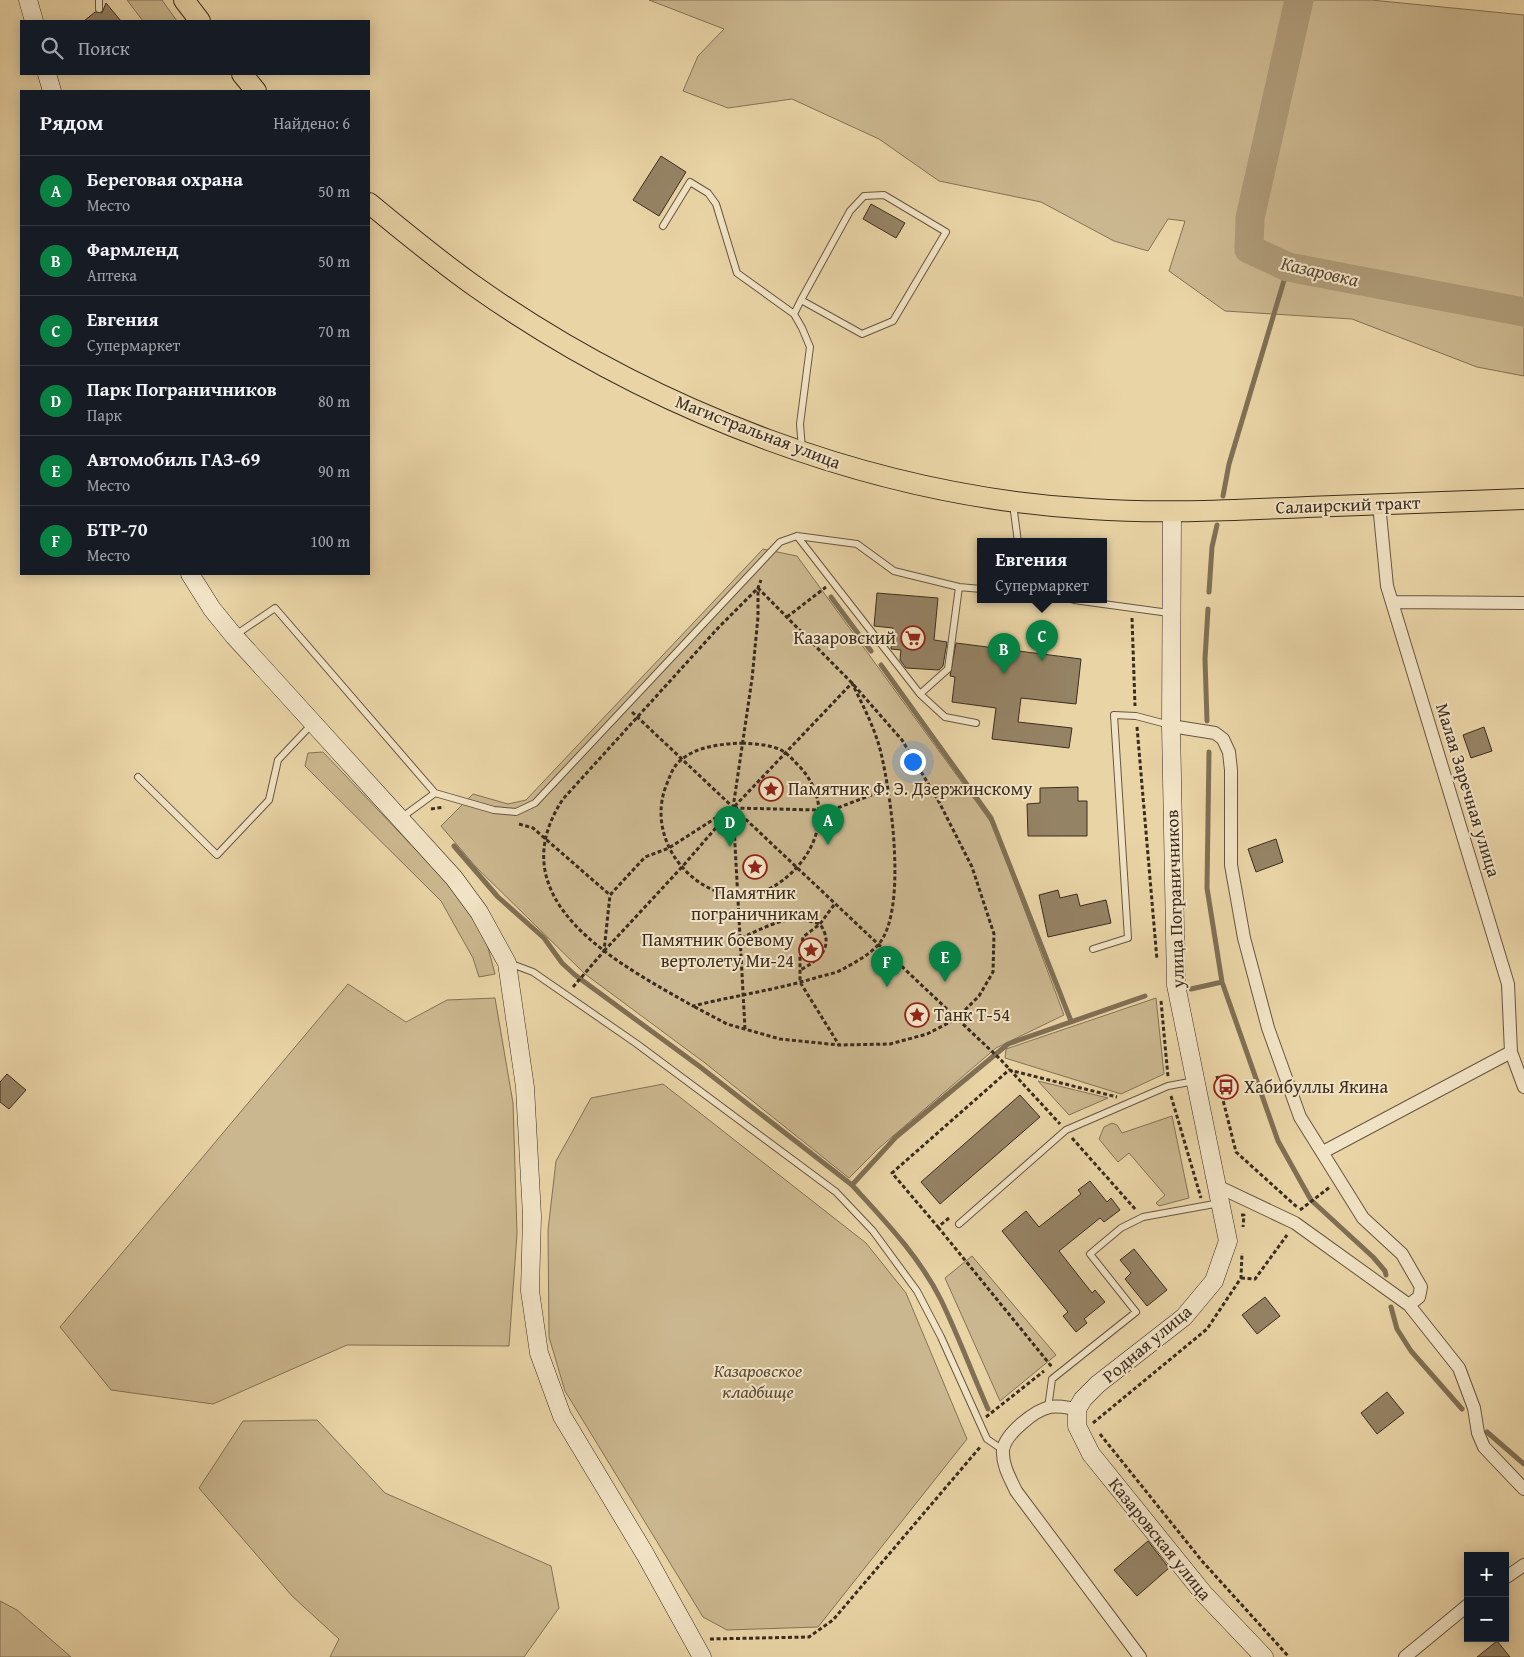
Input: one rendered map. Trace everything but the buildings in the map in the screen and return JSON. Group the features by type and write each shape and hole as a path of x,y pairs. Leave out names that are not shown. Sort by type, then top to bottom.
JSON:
{"main road":[{"path":"184,0 199,20"},
{"path":"243,75 255,90"},
{"name":"Магистральная улица","path":"370,204 476,288 542,330 600,363 734,427 802,452 934,490 1012,503 1090,509 1172,512"},
{"name":"Салаирский тракт","path":"1172,512 1524,499"}],"street":[{"path":"28,0 34,20"},
{"path":"47,75 52,90"},
{"name":"Малая Заречная улица","path":"1379,504 1387,586 1508,984 1511,1052 1524,1087"},
{"name":"улица Пограничников","path":"1172,512 1171,726 1176,985 1221,1202"},
{"path":"191,575 212,609 234,636 454,878 479,912 507,962 524,1087 532,1216 530,1291 539,1353 562,1416 645,1554 702,1657"},
{"path":"1393,602 1524,603"},
{"path":"1171,726 1215,733 1223,739 1229,752 1231,770 1231,865 1244,938 1282,1073 1300,1117 1323,1152 1338,1181 1363,1218 1402,1254 1416,1276 1421,1287 1419,1297 1409,1304"},
{"path":"1323,1152 1511,1052"},
{"path":"1221,1202 1295,1223 1409,1304 1459,1368 1474,1408 1478,1434 1484,1447 1524,1489"},
{"name":"Родная улица","path":"1077,1409 1083,1399 1098,1384 1184,1317 1214,1281 1228,1241 1221,1202"},
{"path":"1077,1409 1048,1408 1033,1414 1014,1431 1003,1450 1005,1466 1016,1491 1140,1657"},
{"name":"Казаровская улица","path":"1077,1409 1077,1426 1091,1454 1204,1594 1264,1657"},
{"path":"1509,1575 1524,1565"},
{"path":"1404,1657 1464,1608"}],"lane":[{"path":"99,0 99,9"},
{"path":"663,226 690,182 708,193 716,204 737,273 794,314 810,347 800,424 802,452"},
{"path":"794,314 801,300 850,211 864,196 884,195 946,232 893,321 862,334 801,300"},
{"path":"1012,503 1017,538"},
{"path":"797,536 920,694 945,717 976,723"},
{"path":"234,636 275,608 435,792 494,810 516,812 536,803 780,542 797,536 857,544 894,571 959,587 977,589"},
{"path":"920,694 948,669 959,587"},
{"path":"1098,603 1173,614"},
{"path":"1092,949 1128,938 1114,715 1136,716 1171,726"},
{"path":"138,777 217,855 269,800 278,760 313,723"},
{"path":"400,819 435,792"},
{"path":"507,962 533,972 637,1044 836,1192 873,1231 917,1291 941,1337 987,1438 1003,1450"},
{"path":"959,1224 1066,1130 1168,1086 1196,1081"},
{"path":"1048,1408 1052,1379 1136,1312 1090,1254 1121,1228 1143,1217 1221,1202"}],"path":[{"path":"745,1029 733,808 752,679 758,616 758,588 761,579"},
{"path":"787,617 833,582"},
{"path":"758,588 852,683 902,740 938,800 972,867 994,934 993,972 979,996 956,1019 927,1034 890,1044 839,1045 780,1039 727,1024 629,969 604,951 560,909 550,890 544,860 545,838 552,816 563,799 758,588"},
{"path":"1131,607 1136,716 1158,970"},
{"path":"577,982 733,808 852,683"},
{"path":"693,1006 800,982 842,970 878,945 886,930 894,895 895,848 887,789 881,753 872,725 852,683"},
{"path":"626,707 834,905 1001,1060 1143,1217"},
{"path":"742,743 774,747 786,752 810,782 816,793 818,828 813,847 786,879 769,890 738,897 714,891 696,881 682,867 668,848 660,814 664,791 672,771 681,759 704,748 742,743"},
{"path":"604,951 610,895 645,857 668,848 733,808 818,810 840,807 887,789"},
{"path":"424,800 432,810 448,805"},
{"path":"514,824 522,823 545,838 610,895"},
{"path":"834,905 820,924 803,937 800,982 839,1045"},
{"path":"741,938 778,921 793,918 820,924 826,934 826,947 816,962 800,970"},
{"path":"1161,999 1168,1086 1203,1206"},
{"path":"1009,1070 1120,1097 1111,1101"},
{"path":"1009,1070 892,1173 1058,1375"},
{"path":"1217,1076 1236,1152 1300,1210"},
{"path":"1160,1080 1168,1077"},
{"path":"1052,1130 1068,1120"},
{"path":"1241,1278 1255,1279 1295,1223 1300,1210 1317,1197"},
{"path":"1221,1202 1244,1216 1243,1233"},
{"path":"938,1228 954,1214"},
{"path":"1242,1251 1241,1278 1207,1329 1092,1424 1202,1561 1289,1657"},
{"path":"980,1422 1050,1366"},
{"path":"692,1639 809,1637 833,1620 987,1438"}],"green space":[{"path":"127,0 162,0 176,20 142,20"},
{"path":"649,0 1371,0 1524,15 1524,376 1477,367 1352,319 1225,311 1169,271 1185,221 1168,219 1148,251 1114,241 1041,202 939,181 879,139 792,99 728,108 683,91 698,56 724,29"},
{"path":"763,549 797,556 993,825 1064,1015 996,1048 879,1148 849,1178 705,1063 585,974 476,867 441,826 473,794 508,804 526,800"},
{"path":"323,752 456,892 486,940 495,974 479,977 473,958 441,901 305,766 308,753"},
{"path":"348,984 406,1022 447,1000 495,998 513,1103 517,1234 509,1346 347,1345 213,1404 111,1390 60,1327"},
{"path":"1156,998 1164,1074 1121,1094 1005,1058 1006,1049"},
{"path":"1038,1081 1108,1098 1069,1115"},
{"name":"Казаровское кладбище","path":"663,1084 866,1243 906,1293 967,1439 818,1627 727,1630 703,1617 565,1391 549,1337 548,1230 556,1161 591,1098"},
{"path":"1172,1116 1189,1198 1159,1206 1156,1203 1165,1195 1129,1153 1118,1162 1099,1139 1104,1127 1112,1123 1117,1125 1122,1133"},
{"path":"972,1256 1056,1355 1000,1401 945,1278"},
{"path":"317,1420 385,1493 551,1566 559,1608 524,1657 330,1657 339,1639 292,1596 199,1488 243,1421"},
{"path":"0,1601 17,1610 71,1657 0,1657"}],"waterway":[{"name":"Казаровка","path":"1299,0 1250,218 1249,249 1288,267 1524,312"},
{"path":"1223,496 1229,464 1288,267"},
{"path":"1209,592 1212,547 1217,525"},
{"path":"831,597 871,651"},
{"path":"1207,721 1205,659 1208,609"},
{"path":"881,665 991,818 1071,1021"},
{"path":"1209,752 1207,888 1222,982 1278,1141 1311,1200 1373,1257 1385,1271 1386,1275"},
{"path":"454,846 498,897 544,938 562,963 575,975 699,1066 852,1185 896,1137 1008,1044 1145,996"},
{"path":"1191,989 1222,982"},
{"path":"852,1185 901,1240 932,1284 941,1300 988,1409"},
{"path":"1391,1307 1397,1329 1411,1351 1462,1409"},
{"path":"1487,1432 1524,1464"}],"place":[{"name":"Казаровский","path":"913,638"},
{"name":"Евгения","path":"1042,661"},
{"name":"Фармленд","path":"1004,674"},
{"name":"Памятник Ф. Э. Дзержинскому","path":"771,789"},
{"name":"Береговая охрана","path":"828,845"},
{"name":"Парк Пограничников","path":"730,847"},
{"name":"Памятник пограничникам","path":"755,867"},
{"name":"Памятник боевому вертолету Ми-24","path":"811,950"},
{"name":"Автомобиль ГАЗ-69","path":"945,982"},
{"name":"БТР-70","path":"887,987"},
{"name":"Танк Т-54","path":"917,1015"},
{"name":"Хабибуллы Якина","path":"1226,1087"}]}
